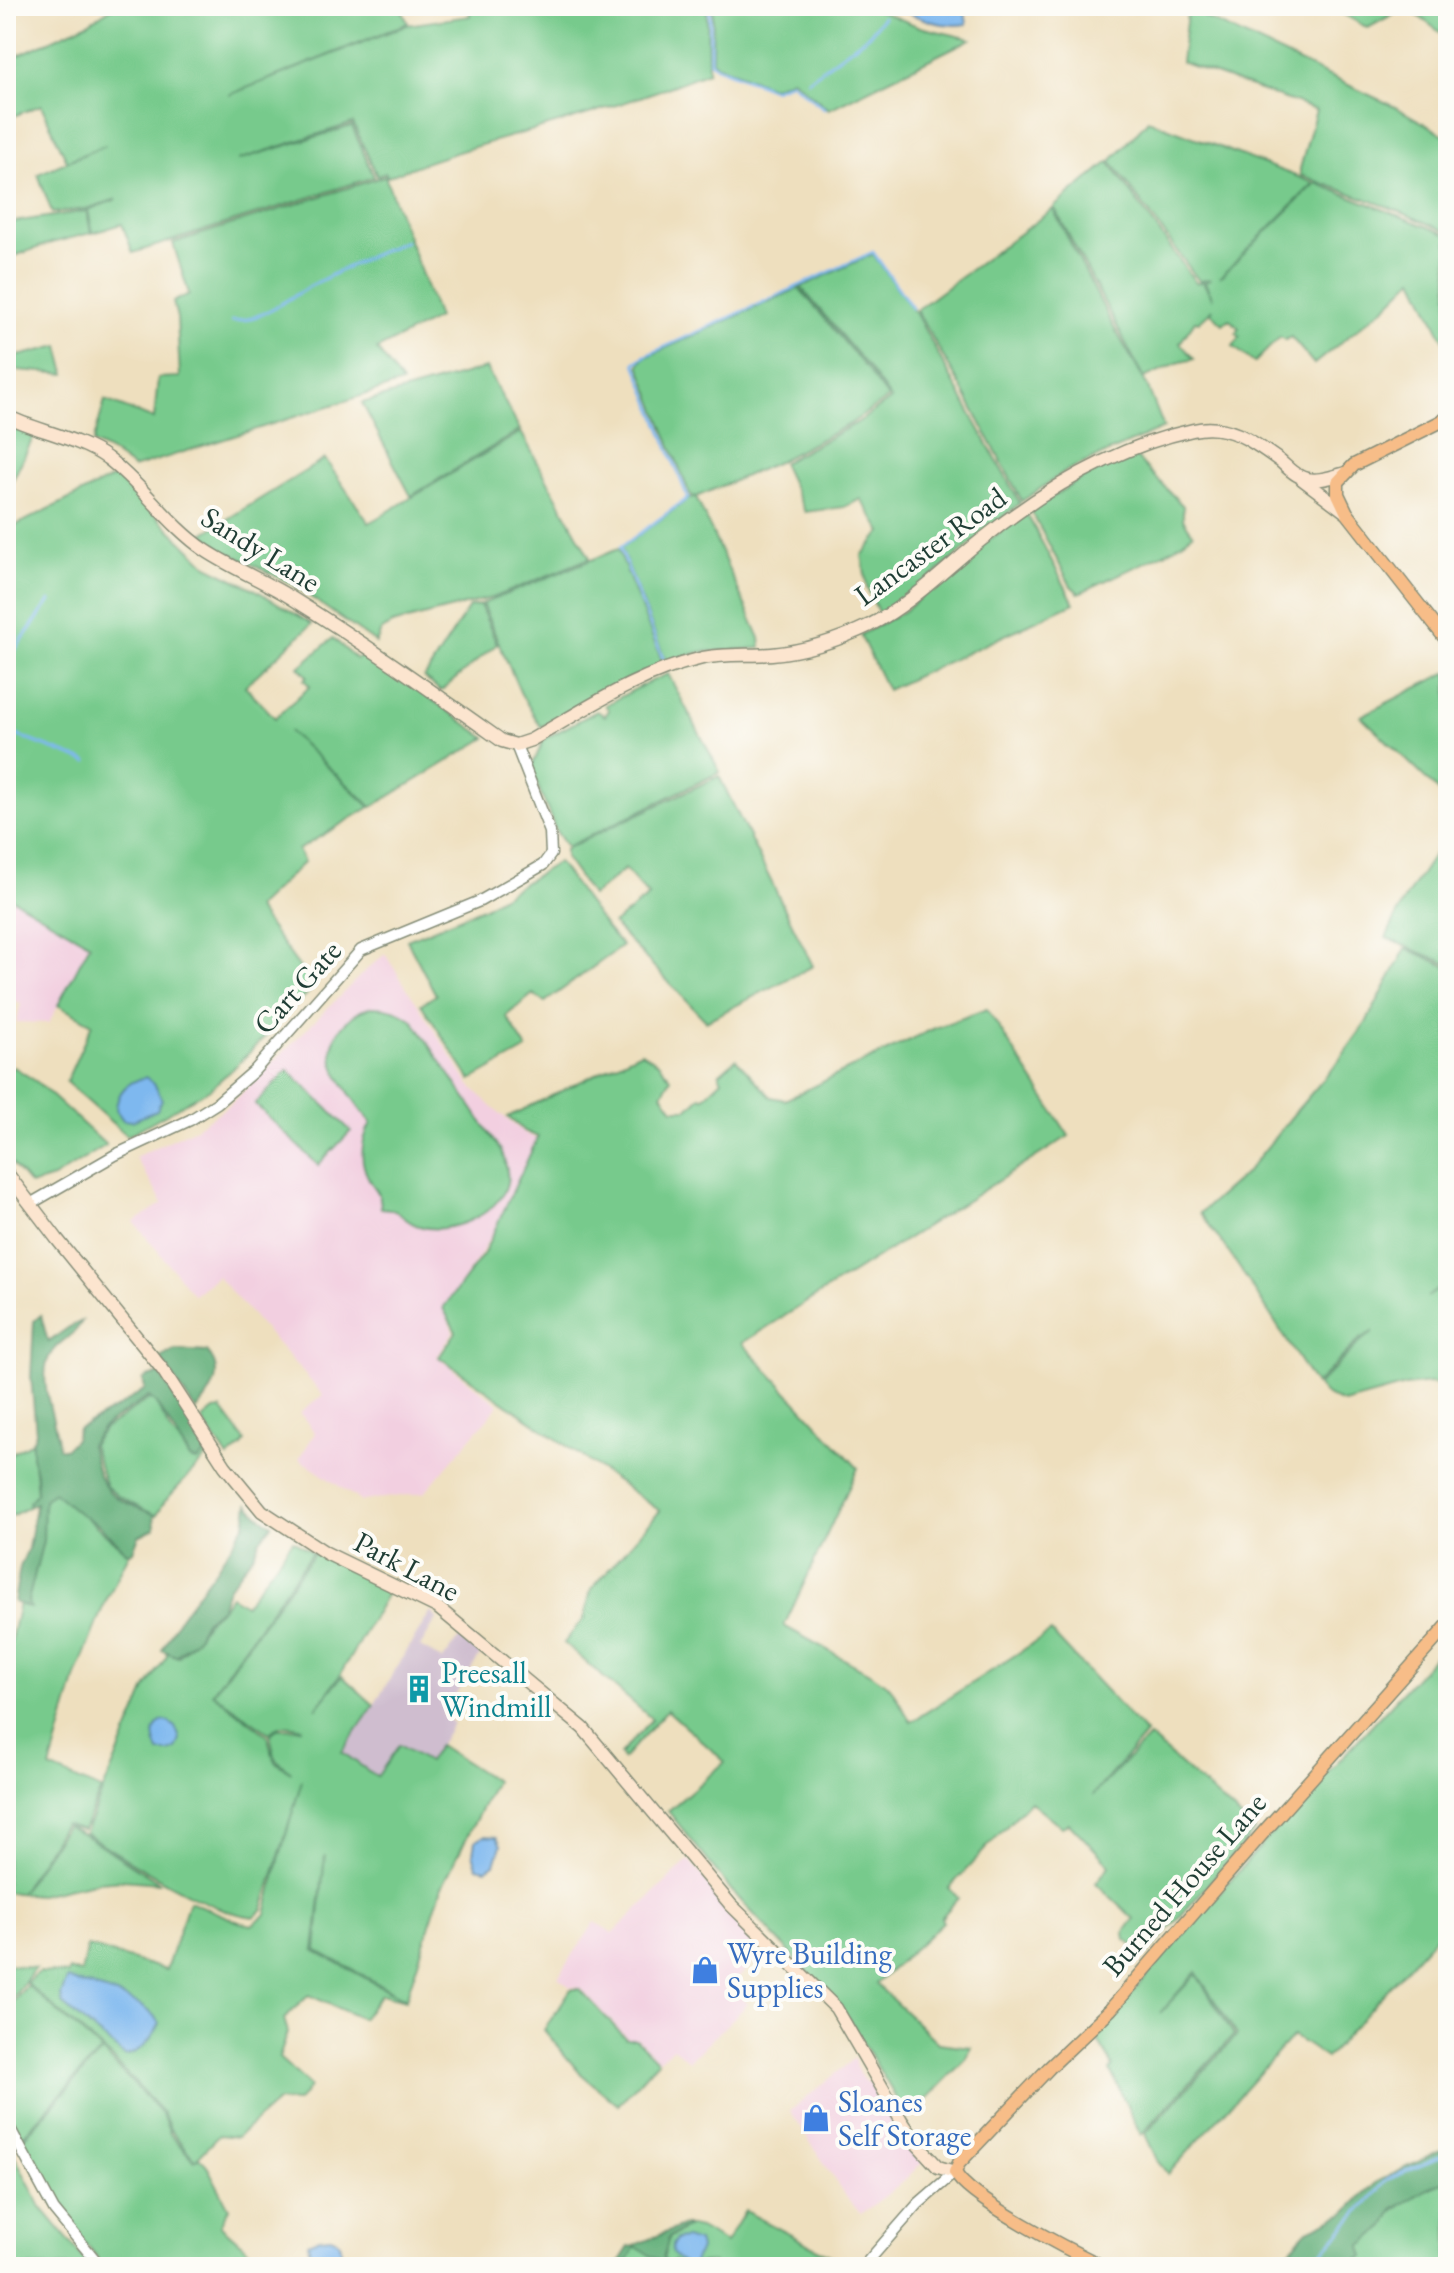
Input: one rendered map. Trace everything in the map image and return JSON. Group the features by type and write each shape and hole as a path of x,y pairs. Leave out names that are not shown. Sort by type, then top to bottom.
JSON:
{"main road":[{"name":"Sandy Lane","path":"6,416 105,457 141,487 202,548 299,603 502,741 516,745"},
{"path":"1448,418 1354,465 1338,482 1338,494 1347,513 1448,642"},
{"name":"Lancaster Road","path":"516,745 531,740 630,684 666,669 725,655 773,654 802,649 832,641 870,624 908,601 984,538 1071,477 1149,441 1197,429 1237,432 1347,513"},
{"path":"1300,477 1324,480 1346,473"},
{"name":"Park Lane","path":"6,1172 163,1370 225,1466 262,1511 326,1553 437,1607 583,1728 731,1905 836,2008 918,2145 938,2167 955,2172"},
{"name":"Burned House Lane","path":"955,2172 999,2119 1110,2010 1448,1625"},
{"path":"955,2172 962,2183 1017,2221 1104,2267"}],"street":[{"name":"Cart Gate","path":"30,1204 115,1155 190,1120 217,1103 254,1071 361,950 480,901 543,865 551,854 550,832 516,745"},
{"path":"6,2121 54,2210 101,2267"},
{"path":"863,2267 918,2204 955,2172"}],"shaded area":[{"path":"6,894 90,944 49,1023 16,1022 21,1004 6,998"},
{"path":"385,954 469,1084 524,1133 537,1139 481,1254 443,1308 453,1332 437,1357 499,1405 424,1493 361,1501 299,1459 315,1433 300,1413 323,1395 217,1276 194,1295 134,1222 163,1203 135,1157 196,1128 232,1103"},
{"path":"431,1611 437,1619 420,1647 443,1660 461,1636 484,1649 443,1714 453,1723 429,1762 415,1756 378,1777 342,1752"},
{"path":"689,1860 765,1952 730,1985 748,2004 689,2061 673,2048 659,2060 637,2038 627,2038 581,1988 570,1987 558,1977 595,1922 613,1933"},
{"path":"855,2058 858,2072 876,2088 926,2159 897,2187 861,2214 847,2198 790,2111"}],"green space":[{"path":"114,6 400,6 408,23 229,95 407,25 470,16 469,6 707,6 708,72 607,108 466,149 387,177 386,173 377,176 353,123 238,160 352,126 374,177 133,253 122,224 93,233 88,210 117,199 86,209 52,213 38,174 106,145 67,161 41,105 6,119 6,61 88,23"},
{"path":"713,6 868,6 920,27 971,39 829,109 792,79 772,87 716,64 712,60"},
{"path":"1188,6 1194,6 1206,18 1395,107 1448,137 1448,232 1300,175 1316,110 1181,62"},
{"path":"1329,6 1448,6 1448,38 1406,7 1368,28"},
{"path":"1148,120 1314,183 1220,277 1316,183 1448,235 1448,349 1414,278 1386,306 1314,364 1291,337 1285,340 1280,337 1254,363 1233,346 1240,337 1236,334 1239,328 1229,319 1223,324 1211,313 1213,309 1199,322 1195,321 1180,343 1194,359 1144,378 1054,207 1109,162 1196,283 1203,282 1213,299 1205,281 1211,279 1199,281 1111,161"},
{"path":"385,176 438,318 377,349 402,383 133,468 93,443 105,400 154,419 158,378 180,377 177,318 173,302 189,294 173,243"},
{"path":"1053,209 1147,385 1164,428 1068,470 1022,501 916,310"},
{"path":"87,211 91,233 6,259 6,223"},
{"path":"873,254 916,314 1020,503 920,587 879,614 867,588 862,555 882,532 861,499 844,507 805,512 782,463 857,423 891,399 801,287"},
{"path":"799,288 888,398 850,424 773,464 696,497 690,495 639,365 644,358"},
{"path":"59,346 66,374 6,367 6,359"},
{"path":"486,368 520,430 411,496 362,403"},
{"path":"6,421 36,432 6,494"},
{"path":"521,432 590,558 495,597 392,624 381,631 376,643 292,584 225,551 203,534 325,459 369,523"},
{"path":"1133,454 1183,506 1183,519 1193,534 1171,550 1079,593 1071,586 1031,511 1080,479"},
{"path":"116,476 207,566 254,589 312,624 245,686 275,718 310,686 304,680 307,676 299,667 333,638 356,659 367,654 486,738 372,807 289,731 370,807 298,850 304,862 256,908 314,987 210,1089 127,1136 66,1082 92,1024 58,1005 90,944 6,895 6,530"},
{"path":"696,497 760,638 761,648 700,652 666,662 621,548 690,498"},
{"path":"1027,514 1074,603 887,690 860,635 904,611 990,539"},
{"path":"618,549 663,664 620,683 541,727 521,694 482,604"},
{"path":"480,605 497,644 441,691 424,678 469,607"},
{"path":"1448,672 1448,800 1361,716"},
{"path":"668,674 720,772 567,847 556,831 531,769 544,739 597,711 605,716 609,710 605,705"},
{"path":"719,776 813,966 706,1021 613,924 649,896 625,869 592,896 565,858 565,849"},
{"path":"1448,833 1448,964 1386,938 1403,902"},
{"path":"558,862 622,946 545,1002 533,994 506,1016 527,1049 471,1080 421,1004 436,995 407,940 483,908"},
{"path":"1406,948 1448,967 1448,1282 1427,1297 1448,1284 1448,1386 1430,1383 1405,1386 1344,1403 1330,1398 1317,1386 1374,1331 1360,1339 1315,1385 1200,1213 1247,1172 1335,1066 1366,1023"},
{"path":"371,1007 394,1010 414,1022 502,1152 507,1183 502,1194 494,1205 471,1220 444,1228 431,1228 413,1224 393,1210 381,1208 379,1195 369,1179 363,1158 363,1144 371,1123 343,1084 336,1070 332,1049 345,1023"},
{"path":"987,1009 1069,1136 742,1343 858,1468 784,1626 891,1688 911,1722 1051,1632 1146,1734 1093,1795 1149,1737 1255,1830 1147,1955 1125,1939 1124,1933 1134,1919 1096,1883 1110,1865 1069,1823 1062,1827 1030,1801 949,1888 958,1898 941,1918 943,1922 876,1984 938,2043 971,2047 967,2058 908,2118 850,2021 827,1992 732,1891 668,1811 725,1762 667,1710 623,1759 620,1754 652,1719 564,1643 584,1618 591,1590 660,1511 439,1357 456,1332 443,1308 484,1253 538,1137 524,1131 508,1117 641,1052 658,1063 671,1078 662,1094 673,1109 688,1109 701,1096 703,1098 722,1080 719,1074 736,1059 771,1097 785,1100 935,1028"},
{"path":"14,1067 37,1082 106,1145 53,1178 30,1185 6,1157 6,1070"},
{"path":"288,1070 351,1131 318,1165 255,1104"},
{"path":"41,1315 48,1342 82,1321 52,1352 45,1373 59,1448 65,1449 75,1439 78,1429 145,1389 143,1380 147,1377 160,1374 208,1451 197,1461 190,1459 149,1397 102,1429 90,1445 103,1484 126,1503 154,1514 155,1528 139,1536 129,1554 99,1525 53,1492 44,1500 43,1541 28,1601 30,1608 14,1602 20,1567 30,1544 36,1503 30,1506 29,1502 37,1493 32,1456 36,1433 31,1377 34,1321"},
{"path":"175,1350 207,1352 216,1367 212,1390 196,1411 160,1358"},
{"path":"149,1399 154,1400 190,1459 196,1461 209,1450 210,1453 165,1501 156,1516 119,1497 106,1486 92,1445 103,1430"},
{"path":"221,1409 245,1441 228,1458 202,1420 214,1410"},
{"path":"32,1442 37,1493 30,1506 6,1519 6,1456"},
{"path":"53,1489 129,1554 103,1607 76,1676 50,1768 101,1790 83,1830 64,1824 21,1892 66,1826 160,1883 123,1880 98,1882 39,1895 6,1892 6,1663 36,1500"},
{"path":"248,1504 272,1525 229,1587 221,1608 205,1621 196,1639 176,1656 162,1650 177,1621 245,1524"},
{"path":"293,1540 312,1552 212,1693 267,1735 275,1762 291,1772 276,1760 270,1735 277,1729 303,1728 285,1726 277,1728 269,1733 213,1693 314,1553 390,1588 340,1675 316,1709 342,1676 374,1705 342,1752 377,1777 399,1745 428,1762 439,1745 495,1781 442,1887 406,1999 316,1950 325,1855 314,1950 406,2000 381,1994 362,2019 309,1995 284,2019 288,2032 279,2058 310,2086 298,2102 278,2101 237,2137 219,2135 195,2160 171,2131 163,2113 112,2058 26,1983 39,1972 81,1973 88,1946 166,1970 189,1901 252,1925 266,1914 302,1780 263,1909 254,1917 213,1906 190,1895 85,1833 146,1688 167,1656 166,1652 178,1657 231,1596 245,1605"},
{"path":"1448,1641 1448,1922 1326,2058 1293,2036 1168,2174 1158,2162 1145,2134 1237,2035 1196,1972 1160,2013 1196,1974 1234,2035 1141,2135 1110,2070 1113,2066 1094,2034"},
{"path":"6,1964 35,1968 6,2007"},
{"path":"27,1985 101,2050 20,2139 6,2115 6,2011"},
{"path":"571,1989 580,1989 626,2039 636,2039 658,2061 618,2105 579,2072 544,2030"},
{"path":"102,2051 162,2114 170,2134 194,2161 199,2157 206,2164 229,2208 220,2225 268,2267 104,2267 52,2201 20,2142"},
{"path":"6,2139 41,2207 91,2267 6,2267"},
{"path":"1448,2147 1448,2181 1430,2187 1393,2210 1385,2226 1361,2246 1364,2256 1346,2267 1273,2267 1308,2230 1345,2213 1377,2182"},
{"path":"1448,2181 1448,2267 1345,2267 1389,2215 1416,2195"},
{"path":"745,2211 852,2267 712,2267 714,2263 685,2264 674,2261 667,2265 669,2267 623,2267 635,2246 663,2259 669,2237 690,2226 726,2243"},
{"path":"682,2226 690,2226 669,2237 663,2259 667,2262 665,2264 636,2247 623,2267 616,2267 629,2247"}],"water":[{"path":"891,6 964,6 967,24 938,23"},
{"path":"146,1077 155,1085 162,1100 157,1110 132,1121 123,1120 116,1110 121,1093 128,1085"},
{"path":"163,1721 175,1727 180,1740 176,1749 169,1752 159,1752 155,1738 156,1727"},
{"path":"484,1836 497,1837 501,1845 495,1864 486,1869 477,1867 473,1853 475,1841"},
{"path":"67,1979 130,2000 152,2014 160,2023 151,2039 142,2048 125,2056 62,2004 61,1996"},
{"path":"331,2237 341,2246 336,2263 333,2267 312,2265 308,2243"},
{"path":"676,2239 698,2242 700,2249 694,2263 689,2265 672,2252"}],"waterway":[{"path":"710,6 710,62 773,89 791,82 825,109"},
{"path":"808,80 870,34 883,17"},
{"path":"232,321 264,313 327,277 406,241"},
{"path":"664,661 620,548 688,498 635,363 873,252 912,308"},
{"path":"6,662 50,601"},
{"path":"6,731 87,762"},
{"path":"1309,2267 1388,2179 1448,2154"}],"place":[{"name":"Preesall Windmill","path":"419,1689"},
{"name":"Wyre Building Supplies","path":"705,1970"},
{"name":"Sloanes Self Storage","path":"816,2118"}]}
